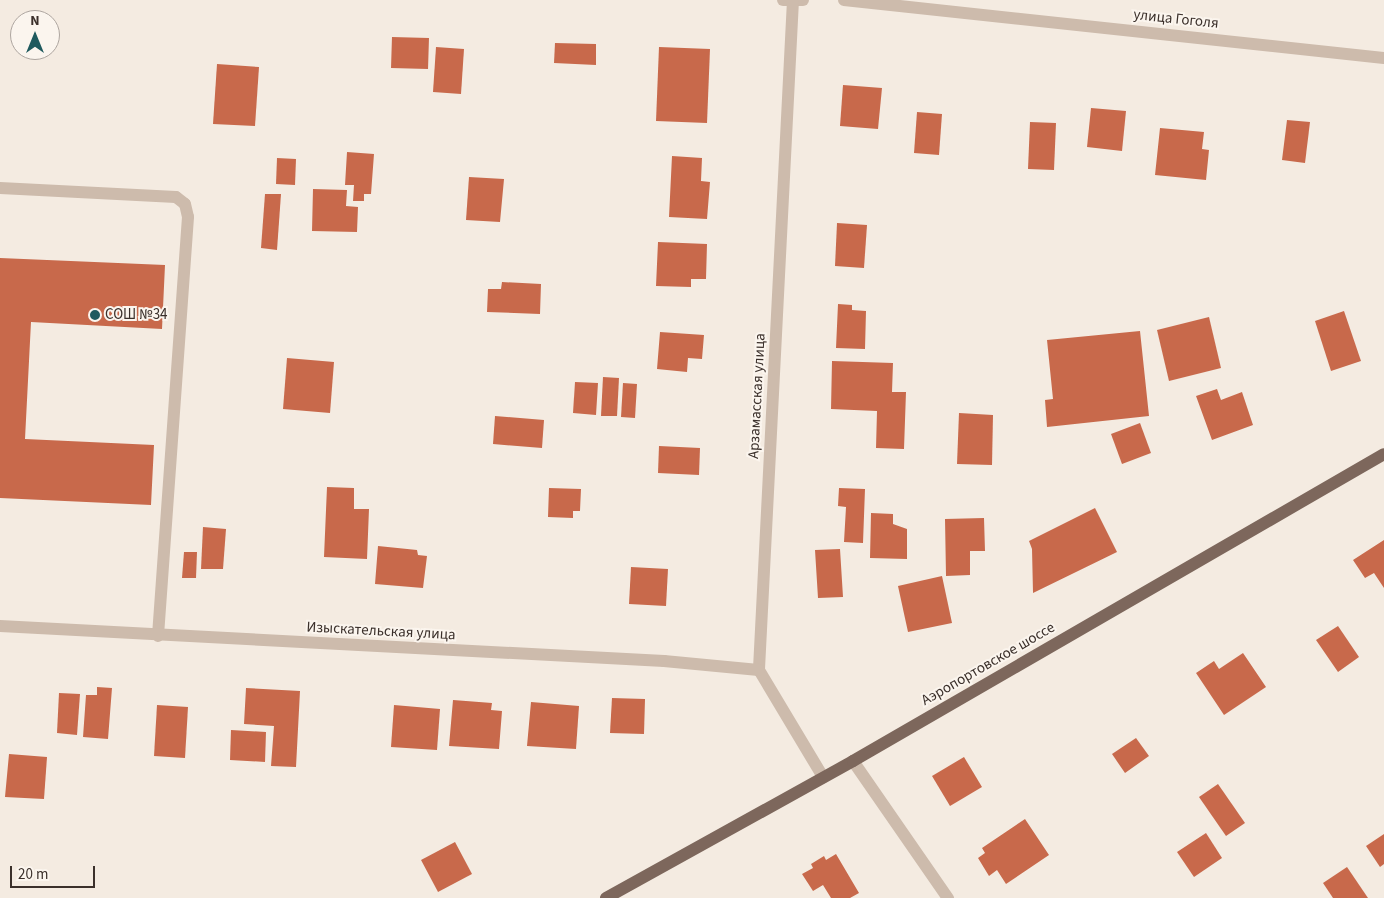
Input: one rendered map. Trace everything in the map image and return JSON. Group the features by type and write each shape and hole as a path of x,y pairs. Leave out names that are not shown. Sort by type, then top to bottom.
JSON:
{"main road":[{"name":"Аэропортовское шоссе","path":"606,898 853,761 1384,454"}],"street":[{"name":"Арзамасская улица","path":"759,670 793,0"},
{"name":"улица Гоголя","path":"844,0 1384,58"},
{"path":"0,188 176,197 185,204 188,217 158,636"},
{"name":"Изыскательская улица","path":"0,626 158,636 664,661 759,670"},
{"path":"759,670 823,777"},
{"path":"853,761 948,898"}],"building":[{"path":"392,37 429,38 428,69 391,68"},
{"path":"555,43 596,44 596,65 554,63"},
{"path":"436,47 464,49 461,94 433,92"},
{"path":"659,47 710,49 707,123 656,121"},
{"path":"217,64 259,67 255,126 213,124"},
{"path":"843,85 882,88 878,129 840,126"},
{"path":"1091,108 1126,111 1122,151 1087,147"},
{"path":"917,112 942,114 939,155 914,153"},
{"path":"1287,120 1310,122 1305,163 1282,160"},
{"path":"1030,122 1056,123 1054,170 1028,169"},
{"path":"1160,128 1204,132 1202,149 1209,150 1206,180 1155,175"},
{"path":"347,152 374,154 371,194 364,194 364,201 353,201 354,185 345,185"},
{"path":"672,156 702,158 701,181 710,182 707,219 669,217"},
{"path":"277,158 296,159 295,185 276,184"},
{"path":"469,177 504,179 500,222 466,220"},
{"path":"313,189 347,190 346,206 358,207 357,232 312,231"},
{"path":"265,194 281,194 277,250 261,248"},
{"path":"837,223 867,225 864,268 835,266"},
{"path":"658,242 707,244 706,279 691,279 691,287 656,286"},
{"path":"0,258 165,265 162,329 31,322 25,439 154,445 151,505 0,498"},
{"path":"502,282 541,284 540,314 487,312 488,289 501,289"},
{"path":"838,304 852,305 852,310 866,311 865,349 836,348"},
{"path":"1344,311 1361,361 1331,371 1315,321"},
{"path":"1209,317 1221,368 1169,381 1157,330"},
{"path":"1140,331 1149,416 1047,427 1045,400 1053,399 1047,340"},
{"path":"660,332 704,335 702,359 688,358 687,372 657,369"},
{"path":"287,358 334,362 330,413 283,409"},
{"path":"832,361 893,363 892,392 906,392 904,449 876,448 877,411 831,409"},
{"path":"603,377 619,378 617,416 601,416"},
{"path":"575,382 598,383 596,415 573,413"},
{"path":"623,383 637,384 635,418 621,417"},
{"path":"1217,389 1221,400 1242,392 1253,425 1212,440 1196,396"},
{"path":"959,413 993,415 992,465 957,464"},
{"path":"495,416 544,420 542,448 493,444"},
{"path":"1140,423 1151,453 1122,464 1111,434"},
{"path":"659,446 700,448 699,475 658,473"},
{"path":"327,487 354,488 354,509 369,509 367,559 324,557"},
{"path":"549,488 581,489 580,511 573,511 573,518 548,517"},
{"path":"839,488 865,489 863,543 844,542 846,507 838,506"},
{"path":"1095,508 1117,552 1033,593 1032,549 1029,541"},
{"path":"871,513 893,514 893,524 907,529 907,559 870,558"},
{"path":"984,518 985,551 970,551 970,575 946,576 945,519"},
{"path":"203,527 226,529 223,569 201,569"},
{"path":"1384,540 1384,588 1374,573 1365,578 1353,560"},
{"path":"378,546 417,550 418,555 427,556 423,588 375,584"},
{"path":"840,549 843,597 818,598 815,550"},
{"path":"184,552 197,552 196,578 182,578"},
{"path":"631,567 668,569 666,606 629,604"},
{"path":"942,576 952,623 908,632 898,586"},
{"path":"1338,626 1359,657 1338,672 1316,640"},
{"path":"1243,653 1266,687 1224,715 1196,673 1214,661 1219,669"},
{"path":"97,687 112,688 108,739 83,737 86,695 97,695"},
{"path":"246,688 300,691 296,767 271,766 274,726 244,724"},
{"path":"59,693 80,694 77,735 57,733"},
{"path":"612,698 645,699 644,734 610,733"},
{"path":"453,700 492,703 491,710 502,711 499,749 449,746"},
{"path":"531,702 579,706 576,749 527,746"},
{"path":"157,705 188,707 185,758 154,756"},
{"path":"394,705 440,709 437,750 391,747"},
{"path":"231,730 266,732 265,762 230,760"},
{"path":"1136,738 1149,756 1125,773 1112,754"},
{"path":"9,754 47,757 44,799 5,797"},
{"path":"964,757 982,787 950,806 932,776"},
{"path":"1218,784 1245,823 1226,836 1199,797"},
{"path":"1025,819 1049,855 1006,884 997,870 989,876 978,858 985,853 982,848"},
{"path":"1206,833 1222,858 1194,877 1177,852"},
{"path":"1384,834 1384,864 1380,867 1366,846"},
{"path":"455,842 472,874 438,892 421,860"},
{"path":"836,854 859,893 850,898 831,898 823,885 813,891 802,874 813,868 811,864 824,856 826,860"},
{"path":"1347,867 1368,898 1333,898 1323,883"}],"place":[{"name":"СОШ №34","path":"95,315"}]}
